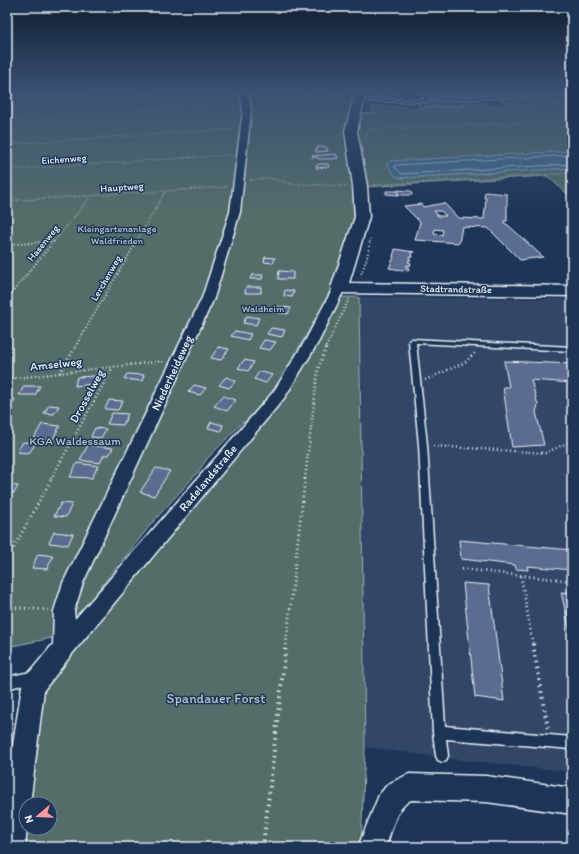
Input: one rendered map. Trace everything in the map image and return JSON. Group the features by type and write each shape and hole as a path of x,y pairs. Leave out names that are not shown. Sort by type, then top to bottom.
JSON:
{"street":[{"name":"Niederheideweg","path":"64,647 64,611 73,584 208,298 235,212 244,131"},
{"name":"Radelandstraße","path":"11,847 33,686 64,647 280,394 312,341 347,288 362,217 365,183 352,131"},
{"name":"Stadtrandstraße","path":"347,288 572,291"},
{"path":"372,847 388,804 397,793 409,787 486,789 572,801"}],"lane":[{"path":"442,756 439,732 423,445 412,341 572,349"},
{"path":"7,683 42,674"},
{"path":"439,732 572,743"}],"path":[{"path":"7,144 202,131"},
{"path":"366,141 367,131 370,131"},
{"name":"Eichenweg","path":"7,170 242,154"},
{"path":"365,183 369,186 572,174"},
{"name":"Hauptweg","path":"7,201 165,191 239,184 270,178 293,184 310,186 365,183"},
{"name":"Lerchenweg","path":"60,373 165,191"},
{"name":"Hasenweg","path":"7,299 91,196"},
{"path":"263,847 318,369 347,288 366,264 370,249 370,235"},
{"path":"7,245 53,241"},
{"path":"416,384 464,363 477,351"},
{"name":"Amselweg","path":"7,379 178,360"},
{"name":"Drosselweg","path":"7,560 113,367"},
{"path":"423,445 545,453 572,441"},
{"path":"462,569 572,581"},
{"path":"521,576 550,742"},
{"path":"7,607 64,611"}],"shaded area":[{"path":"359,297 572,299 572,772 454,759 365,747"}],"green space":[{"path":"7,131 241,131 227,255 235,233 245,175 249,131 349,131 357,214 326,301 274,391 207,459 198,472 153,522 95,594 75,632 280,394 336,297 359,297 365,747 361,847 11,847 33,686 72,634 7,647"},
{"path":"353,131 572,131 572,151 391,161 401,178 572,168 572,198 547,176 364,187"}],"water":[{"path":"572,151 572,168 401,178 395,176 387,164 391,161"}],"building":[{"path":"317,147 326,147 328,151 316,152 315,150 318,149"},
{"path":"336,154 338,158 318,159 317,157 312,157 312,156"},
{"path":"319,164 328,164 329,167 316,168"},
{"path":"398,190 411,191 412,195 398,195"},
{"path":"386,191 398,191 398,195 386,194"},
{"path":"485,192 507,194 507,221 504,221 504,223 543,257 520,260 488,228 462,227 459,243 415,240 420,222 404,206 421,204 423,207 444,203 458,218 484,219 486,198 484,198","holes":["434,211 441,211 446,216 438,216","435,229 443,230 442,235 434,234"]},
{"path":"395,249 414,252 411,252 412,257 409,257 411,260 408,262 411,263 410,266 407,265 406,268 409,268 408,271 389,268 394,257"},
{"path":"265,257 275,258 273,263 264,262"},
{"path":"279,271 293,272 293,279 278,279"},
{"path":"252,275 263,275 262,279 250,279"},
{"path":"246,287 261,287 261,293 245,293"},
{"path":"285,290 294,291 292,297 284,296"},
{"path":"276,306 291,308 288,314 273,312"},
{"path":"247,316 259,318 256,325 243,323"},
{"path":"271,328 285,330 282,337 267,334"},
{"path":"235,331 251,334 248,340 231,336"},
{"path":"264,340 276,342 270,350 259,348"},
{"path":"218,347 229,349 221,360 211,358"},
{"path":"244,360 254,362 248,371 238,368"},
{"path":"504,361 572,364 572,383 531,380 538,405 536,412 544,445 512,447 503,387 509,387"},
{"path":"260,371 272,375 266,383 254,379"},
{"path":"127,374 144,375 142,381 124,379"},
{"path":"95,376 94,384 75,386 77,377"},
{"path":"226,377 236,381 229,388 219,385"},
{"path":"194,385 206,388 200,395 188,392"},
{"path":"24,386 40,386 35,395 19,395"},
{"path":"223,396 236,400 227,411 214,406"},
{"path":"7,399 15,399 9,409 7,408"},
{"path":"109,400 123,401 118,410 105,409"},
{"path":"49,405 59,406 54,414 44,413"},
{"path":"112,413 128,414 123,425 107,424"},
{"path":"211,422 223,425 221,431 208,428"},
{"path":"42,424 60,426 52,440 34,438"},
{"path":"95,428 106,429 101,438 91,437"},
{"path":"23,442 36,443 29,453 17,452"},
{"path":"88,445 113,448 109,455 104,455 100,463 80,460"},
{"path":"77,463 98,466 92,478 70,477"},
{"path":"156,468 170,471 154,496 140,492"},
{"path":"9,485 18,486 14,493 7,492"},
{"path":"61,503 72,504 66,517 54,516"},
{"path":"54,532 73,534 68,545 49,543"},
{"path":"459,540 572,550 572,570 527,566 528,570 516,569 515,565 461,559"},
{"path":"38,554 53,556 47,569 32,568"},
{"path":"463,583 489,585 504,701 475,697"},
{"path":"561,592 572,593 572,640"}],"park label":[{"name":"Kleingartenanlage Waldfrieden","path":"117,234"},
{"name":"Waldheim","path":"263,308"},
{"name":"KGA Waldessaum","path":"75,441"},
{"name":"Spandauer Forst","path":"216,698"}]}
